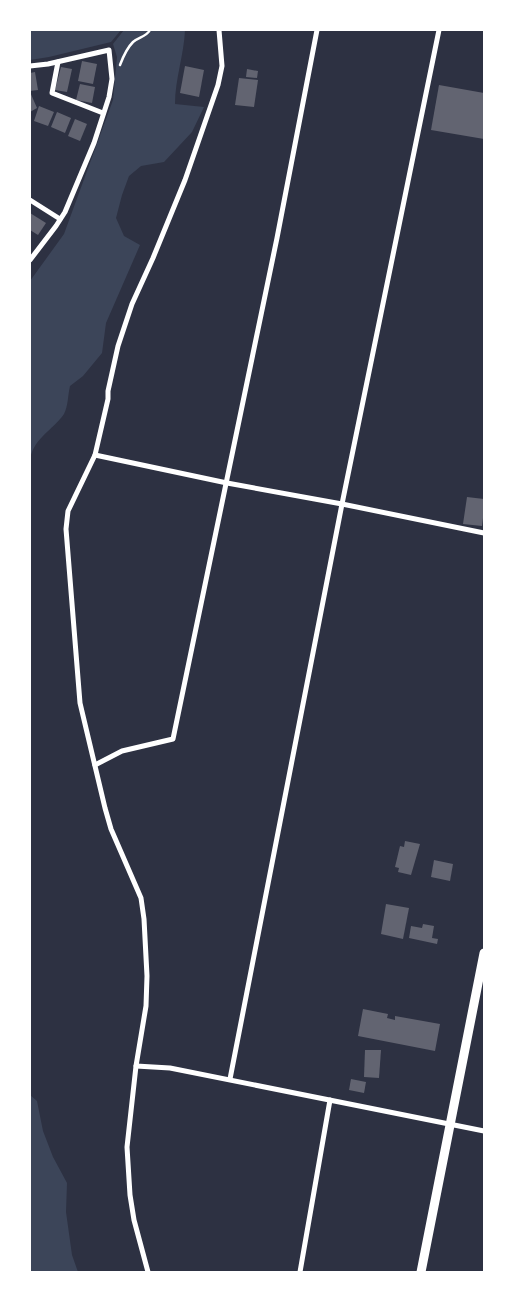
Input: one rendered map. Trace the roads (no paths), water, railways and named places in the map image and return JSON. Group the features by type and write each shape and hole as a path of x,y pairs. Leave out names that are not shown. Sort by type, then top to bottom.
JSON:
{"street":[{"path":"148,1272 134,1220 130,1195 127,1146 136,1066 146,1006 148,976 144,919 140,898 112,829 80,703 66,529 68,511 95,455 116,355 132,304 185,180 218,86 222,66 219,30"},
{"path":"95,765 122,752 173,739 277,238 317,30"},
{"path":"230,1080 342,504 439,30"},
{"path":"30,66 58,62 109,50 112,79 94,142 65,212 30,260"},
{"path":"58,62 52,93 103,113"},
{"path":"30,200 60,219"},
{"path":"95,455 484,534"},
{"path":"421,1272 484,953"},
{"path":"136,1066 170,1068 484,1131"},
{"path":"300,1272 330,1100"}]}
